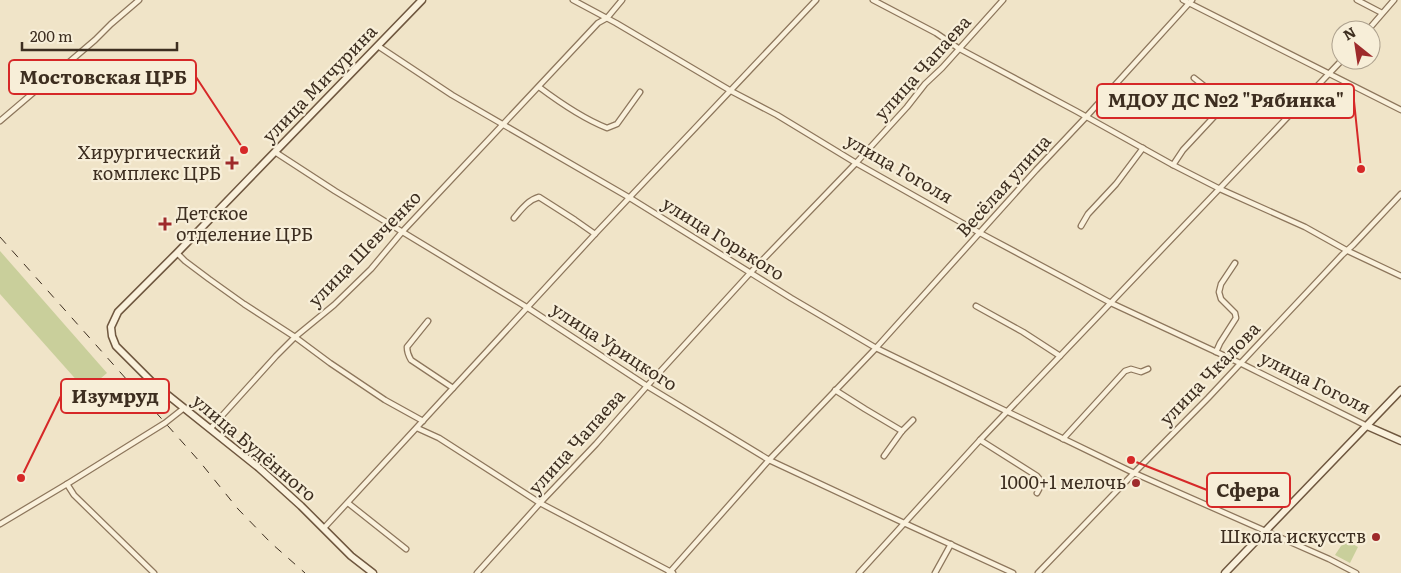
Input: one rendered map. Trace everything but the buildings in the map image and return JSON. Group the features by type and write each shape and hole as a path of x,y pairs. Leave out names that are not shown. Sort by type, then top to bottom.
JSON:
{"street":[{"path":"0,121 139,0"},
{"name":"улица Мичурина","path":"116,346 111,327 118,312 422,0"},
{"name":"улица Гоголя","path":"573,0 980,232 1111,303 1401,441"},
{"name":"улица Шевченко","path":"210,429 295,337 334,305 371,269 402,232 598,23 607,18 622,0"},
{"path":"324,528 595,234 816,0"},
{"path":"873,0 936,33 958,48 1172,165 1305,227 1348,251 1401,276"},
{"name":"улица Чапаева","path":"477,573 751,272 856,162 1003,0"},
{"path":"1183,0 1191,2 1329,75 1401,110"},
{"path":"1357,0 1382,14"},
{"path":"1377,20 1394,0"},
{"name":"Весёлая улица","path":"671,572 769,460 876,348 1036,170 1191,2"},
{"name":"улица Горького","path":"378,46 452,95 630,198 791,298 876,348 1134,473 1330,559 1356,573"},
{"path":"860,573 1006,412 1333,70"},
{"path":"1172,165 1189,143 1224,106 1222,100 1194,78"},
{"path":"539,87 571,108 608,128 617,124 640,92"},
{"path":"1082,226 1088,214 1116,184 1143,148"},
{"name":"улица Урицкого","path":"275,152 320,182 528,308 647,386 769,460 1013,573"},
{"name":"улица Чкалова","path":"1038,573 1208,398 1401,194"},
{"path":"514,218 530,201 539,198 595,234"},
{"path":"177,253 216,284 353,379 423,422"},
{"path":"1216,352 1236,318 1235,313 1221,299 1218,292 1220,284 1235,263"},
{"path":"976,306 1023,332 1060,356"},
{"path":"428,321 407,347 409,356 411,360 453,388"},
{"name":"улица Будённого","path":"116,346 154,384 259,468 324,528 351,556 373,573"},
{"path":"1064,439 1125,371 1141,372 1148,369"},
{"path":"836,390 902,431"},
{"path":"1225,573 1401,390"},
{"path":"0,524 165,423 184,408"},
{"path":"884,456 902,431 913,420"},
{"path":"417,428 439,438 540,503 671,572"},
{"path":"980,440 1037,476 1041,483 1037,493"},
{"path":"67,484 74,495 154,573"},
{"path":"348,503 406,549"},
{"path":"935,573 951,544"}],"green space":[{"path":"0,251 107,373 88,389 80,384 0,294"},
{"path":"1345,540 1358,547 1350,563 1335,555"}],"railway":[{"path":"0,237 200,462 238,509 271,543 305,573"}],"place":[{"name":"Мостовская ЦРБ","path":"244,150"},
{"name":"Хирургический комплекс ЦРБ","path":"232,163"},
{"name":"МДОУ ДС №2 \"Рябинка\"","path":"1361,169"},
{"name":"Детское отделение ЦРБ","path":"165,224"},
{"name":"Сфера","path":"1131,460"},
{"name":"Изумруд","path":"21,478"},
{"name":"1000+1 мелочь","path":"1136,483"},
{"name":"Школа искусств","path":"1376,537"}]}
